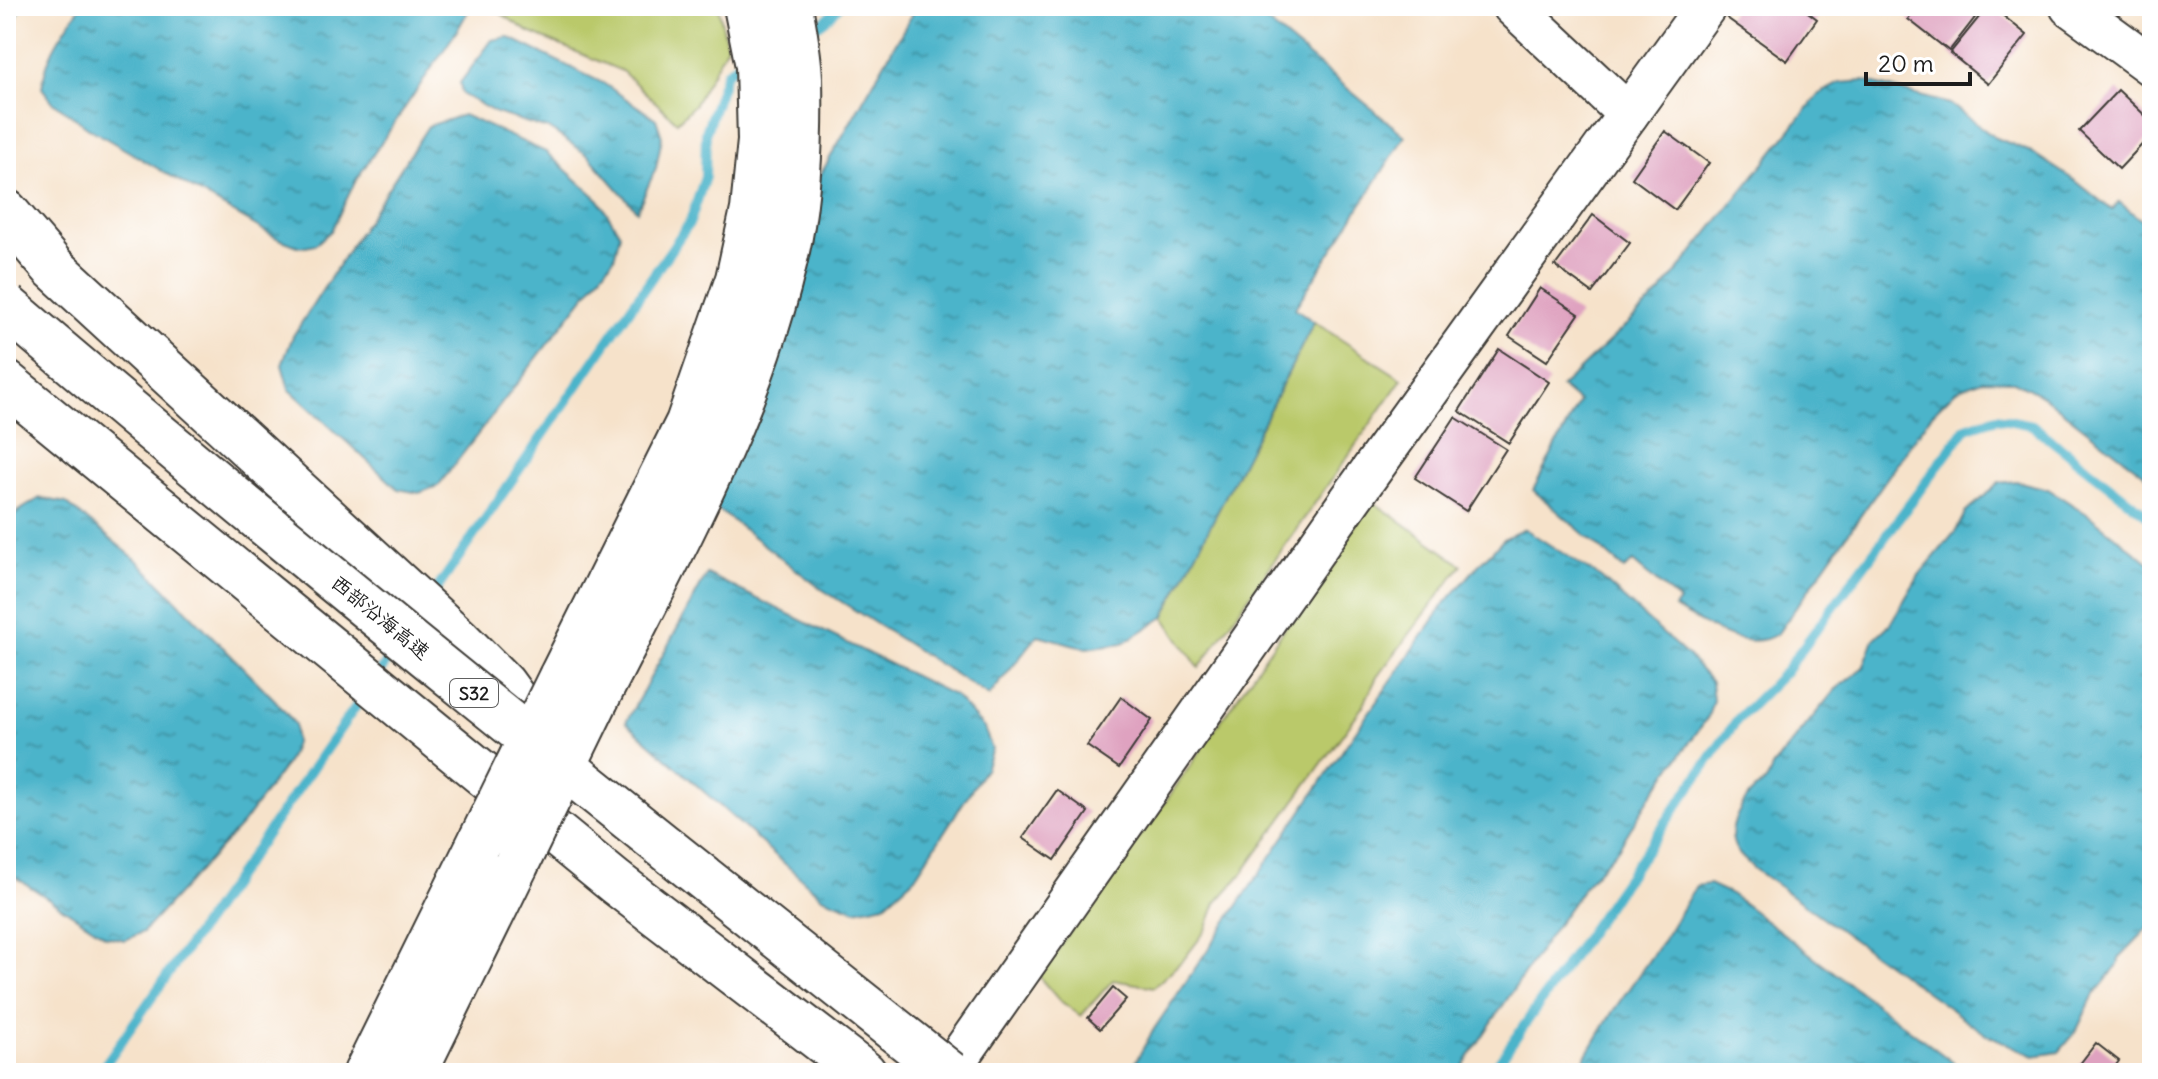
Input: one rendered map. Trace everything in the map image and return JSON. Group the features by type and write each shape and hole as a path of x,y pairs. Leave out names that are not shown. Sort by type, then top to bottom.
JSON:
{"highway":[{"path":"366,1073 688,423 738,279 753,210 760,141 758,66 746,6"},
{"path":"414,1073 718,458 748,385 773,308 790,234 798,159 800,76 790,6"},
{"path":"6,212 53,267 503,684 522,710 526,736"},
{"name":"西部沿海高速","path":"6,306 526,736 948,1073"},
{"path":"6,383 615,882 864,1073"}],"street":[{"path":"1513,6 1628,114"},
{"path":"948,1073 1350,500 1706,6"},
{"path":"2070,6 2152,66"}],"green space":[{"path":"496,6 718,6 727,46 695,104 677,122 622,71 529,32 494,9"},
{"path":"1314,322 1402,379 1199,668 1164,617"},
{"path":"1372,501 1462,565 1377,677 1363,706 1242,874 1216,903 1206,930 1184,959 1154,987 1113,980 1081,1016 1059,1000 1039,977 1095,895 1159,811"}],"water":[{"path":"81,6 471,6 356,180 331,231 316,244 300,247 277,238 90,129 53,102 42,88 47,64"},
{"path":"917,6 1242,6 1261,17 1405,136 1295,308 1314,322 1164,617 1123,643 1086,648 1038,635 989,696 820,588 707,501 724,343"},
{"path":"508,37 603,83 656,119 662,137 656,168 637,211 589,156 551,130 496,113 462,94 460,83 492,40"},
{"path":"1864,81 1950,104 1994,137 2031,152 2077,182 2112,210 2119,202 2152,229 2152,480 2043,396 2014,381 1982,380 1956,390 1932,414 1778,633 1753,641 1739,639 1711,629 1674,608 1679,601 1633,562 1624,569 1533,490 1579,402 1561,387 1661,292 1819,94 1840,83"},
{"path":"463,115 546,152 599,200 620,234 614,258 438,486 419,493 398,489 289,389 282,365 293,336 428,126"},
{"path":"2016,481 2048,489 2087,514 2152,565 2152,924 2119,958 2118,965 2093,996 2076,1032 2059,1052 2034,1056 1984,1033 1753,868 1737,852 1732,836 1737,814 1745,802 1765,782 1772,767 1835,690 1863,668 1874,639 1890,624 1919,575 1956,531 1965,513 1999,483"},
{"path":"40,498 66,503 138,561 295,724 295,743 288,761 243,823 143,932 125,940 106,936 6,871 6,527 17,512"},
{"path":"1525,529 1601,578 1690,658 1711,682 1713,700 1708,717 1652,794 1618,849 1586,884 1458,1073 1129,1073 1154,1029 1446,602 1505,538"},
{"path":"707,574 955,696 984,728 992,749 985,769 915,877 885,904 856,910 822,897 626,722"},
{"path":"1709,884 1731,894 1967,1073 1576,1073 1696,886"}],"building":[{"path":"1736,6 1800,6 1817,19 1787,61 1727,18"},
{"path":"1918,6 1984,6 1949,51 1908,19"},
{"path":"1988,6 2027,35 1988,84 1950,53"},
{"path":"2118,90 2152,122 2152,134 2119,169 2079,131"},
{"path":"1665,131 1709,163 1675,210 1632,178"},
{"path":"1593,215 1630,243 1592,293 1555,266"},
{"path":"1540,288 1579,314 1547,361 1509,336"},
{"path":"1499,349 1549,382 1509,443 1459,411"},
{"path":"1455,417 1506,449 1466,511 1415,478"},
{"path":"1121,697 1152,720 1119,768 1087,746"},
{"path":"1057,790 1088,812 1055,860 1023,838"},
{"path":"1113,988 1126,999 1100,1029 1088,1018"},
{"path":"2096,1043 2119,1061 2110,1073 2082,1073 2076,1069"}],"waterway":[{"path":"6,28 18,6"},
{"path":"804,31 823,22 839,6"},
{"path":"430,599 690,222 705,177 706,132 726,73 744,59"},
{"path":"1491,1073 1737,720 1784,673 1966,428 1997,418 2032,425 2152,519"},
{"path":"378,675 398,645"},
{"path":"99,1073 366,692"}]}
